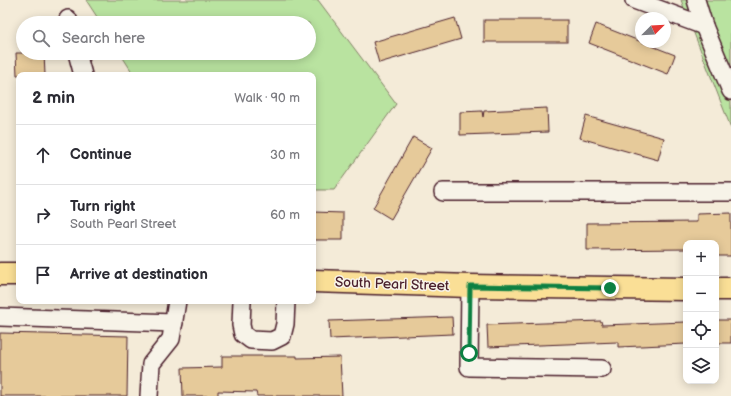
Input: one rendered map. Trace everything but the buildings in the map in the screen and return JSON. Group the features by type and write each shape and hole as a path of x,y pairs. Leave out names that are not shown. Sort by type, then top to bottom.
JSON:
{"main road":[{"path":"0,274 16,274"},
{"name":"South Pearl Street","path":"316,281 470,286 683,289"},
{"path":"719,289 731,289"}],"street":[{"path":"634,0 704,26"},
{"path":"696,0 704,26 731,91"},
{"path":"79,60 82,72"},
{"path":"443,192 731,192"},
{"path":"470,286 468,367 602,369"},
{"path":"149,396 151,364 172,331 176,304"},
{"path":"242,304 241,325 243,334 251,340 272,341 282,336 285,324 286,304"},
{"path":"0,317 172,331"}],"green space":[{"path":"86,0 318,0 396,104 334,190 316,190 316,72 132,72 124,60 316,60 316,16 96,16"},
{"path":"681,0 731,0 731,128"}],"route":[{"path":"469,353 470,286 610,288"}]}
